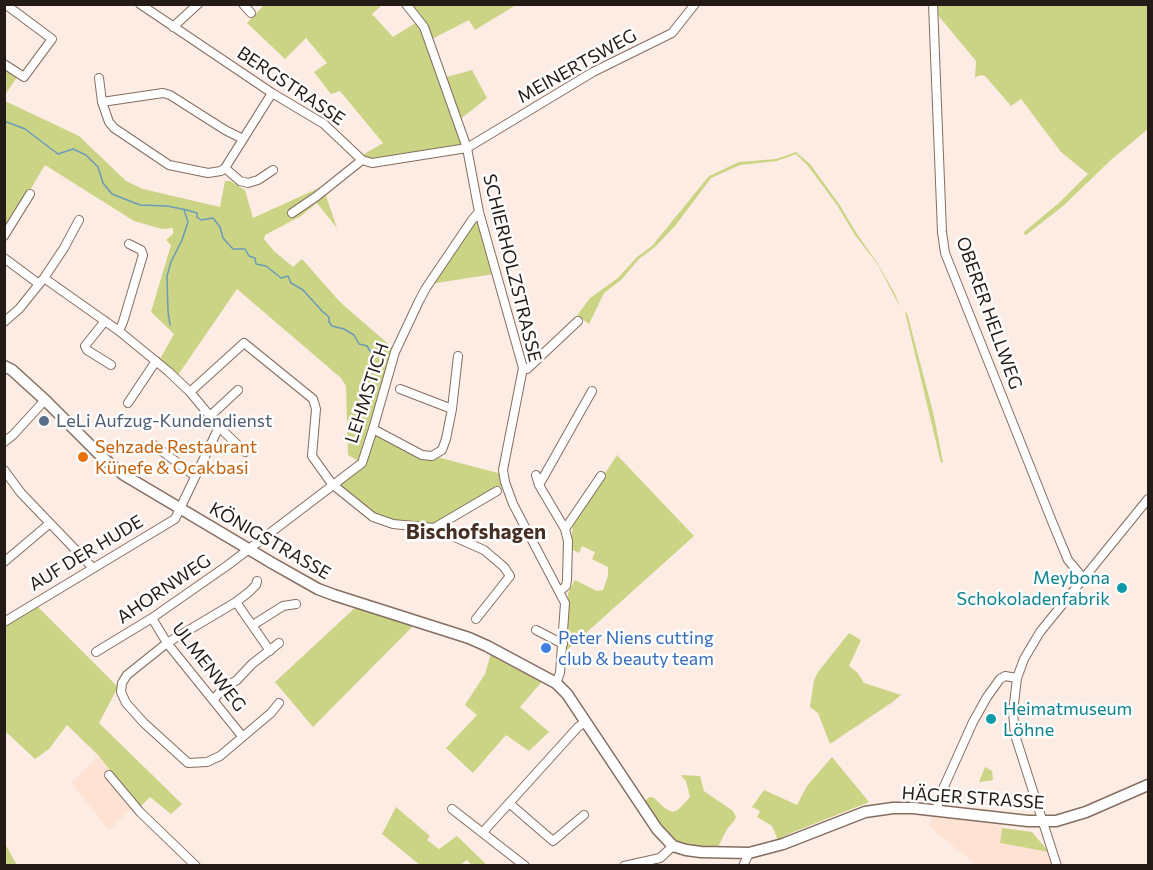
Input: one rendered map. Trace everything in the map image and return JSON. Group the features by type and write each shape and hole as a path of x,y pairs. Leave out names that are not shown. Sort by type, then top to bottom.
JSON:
{"main road":[{"name":"KÖNIGSTRASSE","path":"4,366 12,370 102,457 124,475 248,549 318,589 469,638 508,656 556,683"},
{"path":"556,683 567,694 657,829 673,846"},
{"name":"HÄGER STRASSE","path":"673,846 701,852 749,853 783,844 865,812 893,808 1042,821 1056,820 1074,816 1149,785"}],"street":[{"path":"4,64 24,77 52,39 5,4"},
{"name":"BERGSTRASSE","path":"140,4 272,93 324,124 362,160"},
{"path":"173,27 198,4"},
{"path":"243,4 251,13"},
{"name":"SCHIERHOLZSTRASSE","path":"406,4 424,27 467,148 479,212 523,368 503,470 513,504 565,603 560,673 556,683"},
{"name":"MEINERTSWEG","path":"467,148 600,68 665,38 679,26 695,4"},
{"name":"OBERER HELLWEG","path":"933,4 942,232 945,253 1068,560 1084,579"},
{"path":"99,78 102,102 109,122 114,128 169,165 208,173 225,168 272,93"},
{"path":"102,102 164,93 243,139"},
{"path":"292,213 362,160 372,163 467,148"},
{"path":"225,168 240,181 248,183 258,180 273,170"},
{"path":"4,236 30,194"},
{"name":"LEHMSTICH","path":"248,549 362,463 396,352 419,301 479,212"},
{"path":"4,322 41,281 64,248 79,220"},
{"path":"119,331 143,255 141,250 129,244"},
{"path":"4,258 119,331 190,392 209,417 245,452"},
{"path":"105,321 86,346 87,350 111,365"},
{"path":"523,368 527,369 578,321"},
{"path":"190,392 244,343 313,399 316,409 312,456 332,484 373,517 393,524 434,528 484,550 504,567 510,576 476,619"},
{"path":"374,429 422,455 432,456 442,450 447,439 452,410 458,356"},
{"path":"128,403 156,361"},
{"path":"209,417 238,390"},
{"path":"400,390 452,410"},
{"path":"539,485 591,391"},
{"path":"4,442 14,435 45,400"},
{"path":"181,509 219,427"},
{"path":"154,446 195,476"},
{"path":"4,470 49,524 93,568"},
{"path":"536,475 539,485 565,529 568,541 567,580 566,586 560,591"},
{"path":"565,529 601,476"},
{"path":"434,528 498,490"},
{"path":"1057,866 1015,735 1012,712 1017,678 1024,659 1040,632 1149,499"},
{"name":"AUF DER HUDE","path":"4,622 175,519 181,509"},
{"path":"4,562 49,524"},
{"name":"AHORNWEG","path":"96,652 152,618 228,566 248,549"},
{"path":"257,581 256,585 236,602 167,643 128,675 122,683 122,692 126,703 144,723 188,763 207,762 220,756 271,713 279,703"},
{"path":"236,602 270,651"},
{"path":"253,625 283,606 296,604"},
{"name":"ULMENWEG","path":"152,618 167,643 242,736"},
{"path":"536,630 563,644"},
{"path":"213,700 252,664 279,644"},
{"path":"936,811 942,791 973,722 987,697 1000,679 1005,676 1017,678"},
{"path":"483,832 585,722"},
{"path":"109,774 160,833 196,866"},
{"path":"509,803 553,842 584,815"},
{"path":"452,809 525,866"},
{"path":"624,866 660,858 673,846"},
{"path":"743,866 749,853"}],"shaded area":[{"path":"99,756 136,804 109,830 71,783"},
{"path":"933,814 1002,823 1000,843 1049,852 1055,865 976,865 929,826"}],"green space":[{"path":"265,4 382,5 372,14 393,37 417,22 462,141 461,145 372,161 361,156 383,143 340,91 331,94 314,72 327,63 306,38 285,59 247,23"},
{"path":"411,5 516,5 475,30 469,20 430,40 420,14"},
{"path":"936,5 1148,5 1148,129 1112,159 1063,206 1026,235 1024,232 1060,202 1088,174 1061,152 1021,99 1011,106 986,77 982,75 975,77 976,61 937,14"},
{"path":"5,67 17,77 5,95"},
{"path":"472,70 487,98 458,121 443,78"},
{"path":"5,101 79,136 126,181 143,189 220,207 225,181 230,181 245,190 253,218 332,182 335,185 326,196 337,228 317,203 301,216 265,235 264,239 293,267 302,259 340,302 394,349 371,429 358,461 348,455 346,386 341,378 237,289 178,375 160,359 174,334 151,312 171,245 166,240 173,234 173,228 162,229 134,221 45,165 5,232"},
{"path":"796,152 810,164 839,204 878,264 900,307 878,265 855,235 837,205 808,166 796,154 777,161 740,165 711,178 675,226 655,247 639,259 621,280 604,293 589,324 580,317 570,325 590,298 618,278 637,257 652,246 709,176 739,162 776,159"},
{"path":"474,220 478,220 494,274 430,284"},
{"path":"905,312 933,412 943,462 941,463"},
{"path":"376,432 437,457 502,474 503,485 433,526 377,517 336,485 363,463"},
{"path":"617,455 694,536 566,651 568,593 575,580 597,591 603,590 608,576 608,567 592,559 595,552 582,546 579,553 571,549 573,522"},
{"path":"36,605 118,687 99,723 182,804 171,814 150,797 139,808 99,756 67,725 49,749 35,759 5,731 5,625"},
{"path":"358,605 416,623 313,727 275,682"},
{"path":"849,633 861,640 849,666 857,672 864,683 901,695 830,744 818,713 810,707 814,680"},
{"path":"492,650 545,678 520,707 549,732 529,751 506,735 473,773 446,748 477,715 465,705 485,674"},
{"path":"832,757 869,802 778,840 772,826 757,817 760,811 752,807 764,790 797,805 807,786"},
{"path":"985,767 992,771 993,780 979,782"},
{"path":"681,775 700,776 704,791 733,811 736,817 717,849 678,844 668,836 643,802 650,797 666,809 673,812 678,810 690,797 686,781"},
{"path":"396,807 430,836 427,840 439,849 457,836 487,865 472,865 467,860 460,865 420,865 382,834"},
{"path":"1002,828 1032,832 1049,852 1000,843"},
{"path":"5,844 17,865 5,865"}],"waterway":[{"path":"4,121 25,129 58,154 73,149 86,155 98,167 103,183 112,194 140,205 167,206 187,210 197,213 197,217 201,220 213,218 220,227 223,238 233,249 245,249 249,256 255,258 256,264 266,266 281,278 288,276 291,283 303,290 329,317 332,326 354,335 359,344 367,346 372,354 382,353 386,356"},
{"path":"170,325 167,276 188,222 184,210"}],"place":[{"name":"LeLi Aufzug-Kundendienst","path":"44,421"},
{"name":"Sehzade Restaurant Künefe & Ocakbasi","path":"83,457"},
{"name":"Meybona Schokoladenfabrik","path":"1122,588"},
{"name":"Peter Niens cutting club & beauty team","path":"546,648"},
{"name":"Heimatmuseum Löhne","path":"991,719"}],"district":[{"name":"Bischofshagen","path":"476,532"}]}
